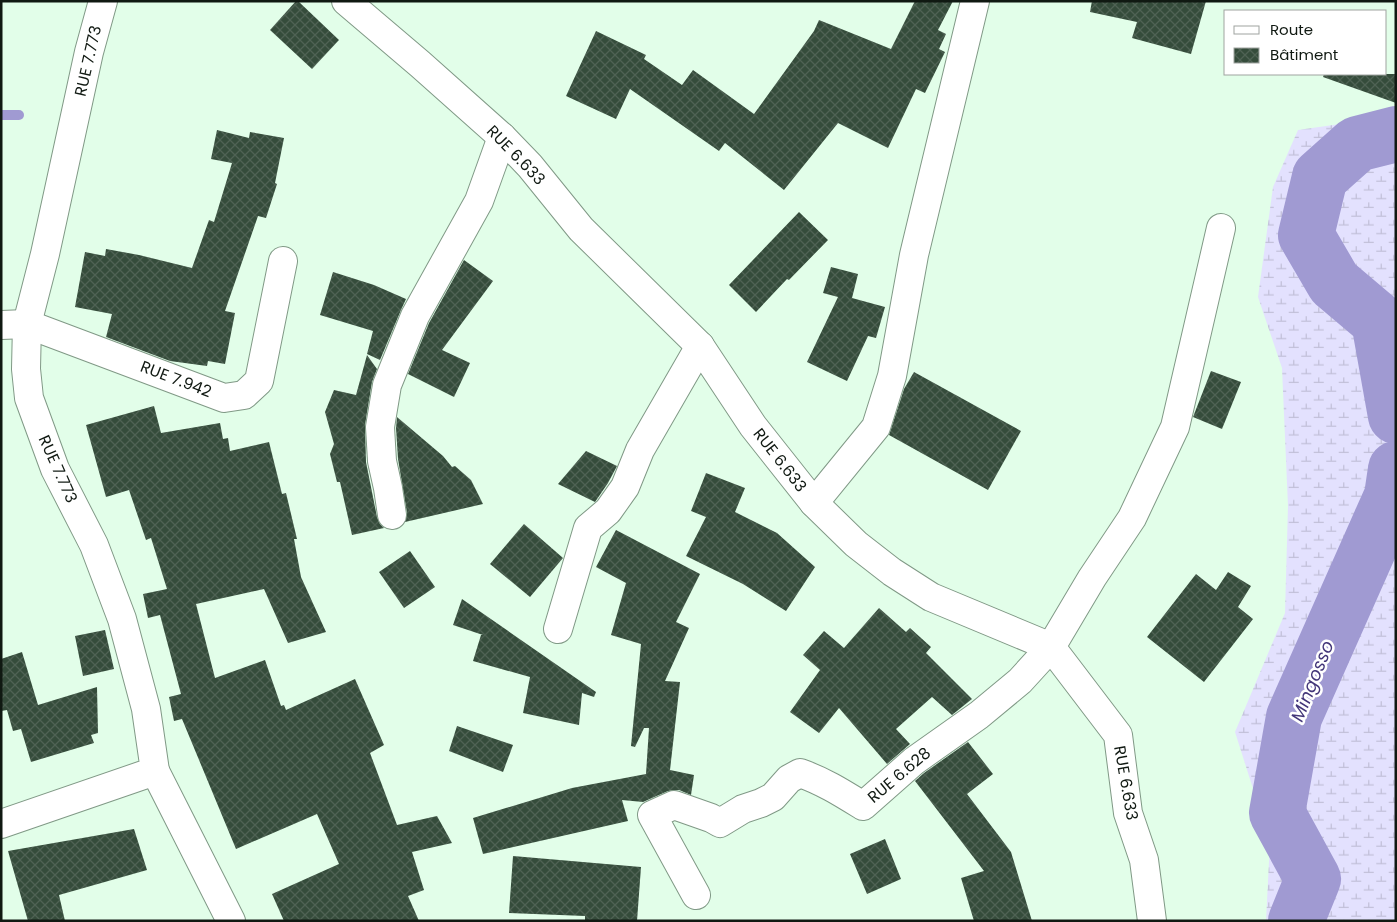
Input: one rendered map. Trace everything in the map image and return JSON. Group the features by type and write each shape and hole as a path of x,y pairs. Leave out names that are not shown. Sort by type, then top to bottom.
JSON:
{"street":[{"name":"RUE 7.773","path":"103,1 45,254 14,324 26,370 29,398 55,469 94,545 122,619 146,709 155,771 231,921"},
{"path":"814,503 876,427 892,376 914,255 975,1"},
{"name":"RUE 6.633","path":"353,4 502,137 530,166 581,229 700,346 753,426 814,503 856,544 892,572 931,597 1051,647 1118,735 1128,813 1144,860 1152,921"},
{"path":"392,515 382,461 380,427 387,385 415,316 479,201 502,137"},
{"path":"1051,647 1092,578 1132,518 1175,427 1221,228"},
{"name":"RUE 7.942","path":"14,324 224,398 244,394 259,381 283,261"},
{"path":"558,629 588,528 608,511 625,487 640,450 700,346"},
{"name":"RUE 6.628","path":"696,895 652,815 674,805 720,823 743,809 773,797 789,779 800,774 836,789 863,806 914,761 979,714 1020,681 1051,647"},
{"path":"1,824 155,771"}],"green space":[{"path":"1396,116 1396,921 1266,921 1270,842 1235,732 1285,613 1288,506 1282,368 1258,297 1273,187 1298,130"}],"building":[{"path":"296,1 339,40 312,69 270,30"},
{"path":"915,1 953,1 938,30 946,34 939,49 945,52 925,93 916,89 888,148 838,123 784,190 725,143 719,151 630,89 616,119 566,96 596,31 646,55 644,59 682,85 693,70 754,114 814,31 819,20 891,49"},
{"path":"1092,1 1206,1 1191,54 1132,38 1137,22 1090,12"},
{"path":"1396,74 1396,103 1323,77 1324,75"},
{"path":"217,130 249,138 250,132 284,138 275,183 277,184 266,218 258,216 225,311 235,313 225,364 208,361 207,366 170,361 106,337 112,314 75,307 85,252 105,256 106,249 192,268 209,220 214,222 232,163 211,159"},
{"path":"799,212 828,240 756,312 729,285"},
{"path":"464,260 493,281 442,350 470,363 454,397 408,374 429,323"},
{"path":"831,267 858,274 852,298 885,307 876,338 868,336 847,381 807,362 838,297 823,293"},
{"path":"333,272 374,285 406,299 380,360 367,354 373,331 320,315"},
{"path":"367,355 377,369 372,382 365,425 366,462 377,517 384,528 352,535 340,482 337,482 330,454 334,444 325,412 334,390 356,395"},
{"path":"1211,371 1241,382 1222,429 1193,417"},
{"path":"914,372 1021,431 988,490 889,435 904,389"},
{"path":"154,406 161,433 220,423 223,439 228,438 230,451 269,442 282,494 286,493 297,539 294,539 301,577 326,632 288,643 264,589 196,604 215,678 265,660 281,706 284,705 286,710 355,679 384,745 370,753 397,825 437,816 452,843 412,852 424,890 408,896 419,921 284,921 272,894 339,864 317,814 236,849 182,719 174,721 169,697 181,694 160,615 148,618 143,594 167,589 151,538 146,540 129,490 106,497 86,425"},
{"path":"397,417 443,456 452,467 455,466 471,480 483,504 405,522 407,513 398,459"},
{"path":"586,451 617,466 595,502 558,484"},
{"path":"706,473 745,488 735,512 777,533 815,567 786,611 743,584 686,556 706,517 691,511"},
{"path":"524,524 563,558 530,597 490,564"},
{"path":"616,530 700,574 676,622 689,628 665,681 680,682 670,770 694,775 691,795 679,790 668,791 643,802 622,800 628,821 483,854 473,818 572,788 646,774 649,728 644,728 635,747 631,746 641,644 611,635 626,583 596,567"},
{"path":"410,551 435,587 404,608 379,572"},
{"path":"1228,572 1251,586 1238,607 1253,619 1204,682 1147,637 1196,574 1216,590"},
{"path":"462,599 596,692 594,697 582,693 579,725 523,713 530,677 473,661 481,635 483,635 453,625"},
{"path":"879,608 906,632 910,628 931,647 926,653 972,699 952,715 932,697 896,729 910,744 887,764 839,708 819,733 790,712 820,670 803,655 824,631 844,648"},
{"path":"105,630 114,669 83,676 75,636"},
{"path":"22,652 38,705 97,687 98,733 91,735 94,743 31,762 21,729 13,731 7,710 1,711 1,659"},
{"path":"457,726 513,745 503,772 449,751"},
{"path":"968,742 993,774 967,794 1011,852 1032,921 974,921 961,878 984,871 915,781"},
{"path":"134,829 147,870 59,895 65,921 28,921 8,851"},
{"path":"885,839 901,879 867,894 850,854"},
{"path":"513,856 641,867 637,921 585,921 585,916 509,913"}],"waterway":[{"path":"1,115 19,115"},
{"name":"Mingosso","path":"1396,134 1357,144 1320,177 1306,235 1334,283 1379,321 1396,416"},
{"name":"Mingosso","path":"1296,921 1313,879 1277,813 1294,717 1392,496 1396,469"}]}
